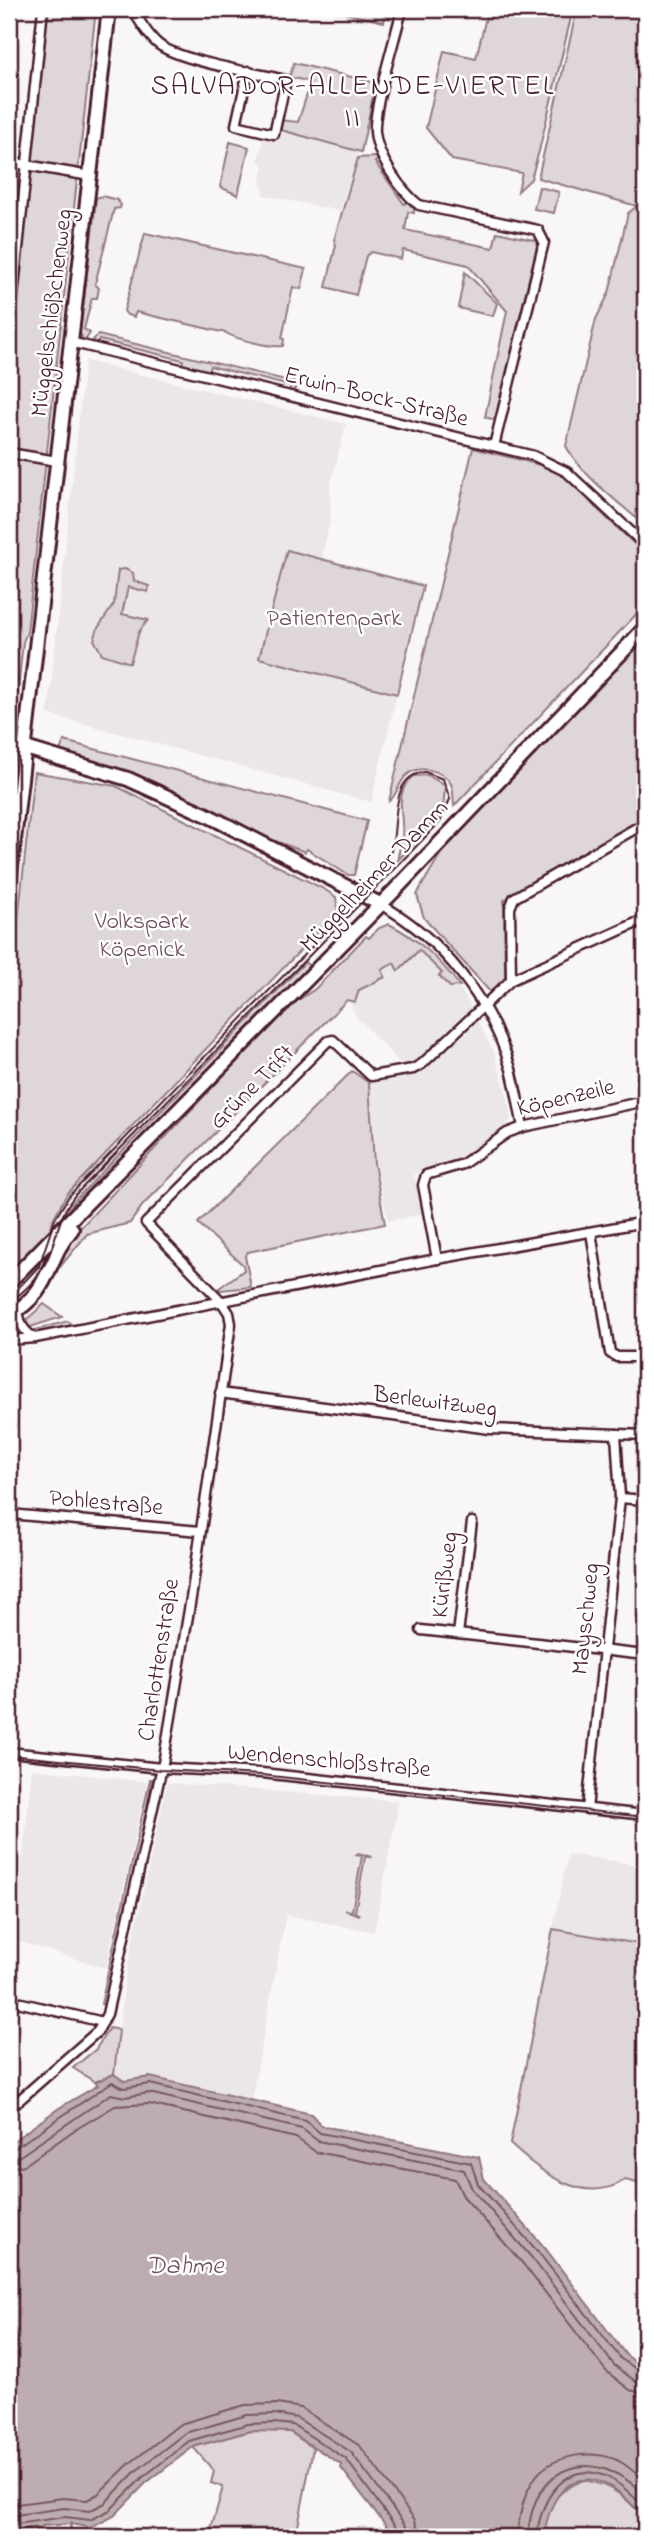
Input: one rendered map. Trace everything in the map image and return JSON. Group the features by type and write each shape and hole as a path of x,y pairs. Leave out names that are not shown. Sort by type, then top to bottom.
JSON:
{"main road":[{"name":"Müggelschlößchenweg","path":"9,884 109,9"},
{"name":"Müggelheimer Damm","path":"9,1283 380,904 645,628"},
{"path":"9,743 138,783 380,904"},
{"name":"Müggelheimer Damm","path":"14,1312 41,1290 66,1236 126,1172 135,1155"}],"street":[{"path":"9,335 43,9"},
{"path":"132,9 150,37 165,49 286,80 274,134 236,125 248,71"},
{"path":"402,9 375,122 379,149 410,198 419,205 538,230 544,242 494,446"},
{"path":"9,162 90,176"},
{"name":"Erwin-Bock-Straße","path":"70,342 534,456 566,472 645,545"},
{"path":"9,453 57,461"},
{"path":"511,980 510,908 514,898 645,823"},
{"path":"380,904 404,918 438,948 483,1008 510,1069 523,1127"},
{"path":"483,1008 511,980 645,919"},
{"name":"Grüne Trift","path":"221,1301 148,1227 146,1223 150,1217 328,1041 333,1040 371,1076 413,1069 422,1065 483,1008"},
{"name":"Köpenzeile","path":"437,1259 423,1177 463,1164 507,1133 523,1127 645,1101"},
{"path":"9,1340 35,1338 437,1259 645,1222"},
{"path":"591,1232 609,1350 613,1356 645,1357"},
{"name":"Charlottenstraße","path":"103,2022 162,1768 231,1324 229,1313 221,1301"},
{"path":"14,1312 24,1330 35,1338"},
{"name":"Berlewitzweg","path":"220,1393 490,1429 645,1435"},
{"name":"Mayschweg","path":"587,1809 620,1499 616,1434"},
{"path":"620,1499 645,1500"},
{"name":"Pohlestraße","path":"9,1514 200,1531"},
{"name":"Kürißweg","path":"458,1634 472,1522"},
{"path":"421,1630 602,1652 645,1654"},
{"name":"Wendenschloßstraße","path":"9,1752 162,1768 262,1773 645,1815"},
{"path":"9,2000 103,2022 98,2032 9,2109"}],"shaded area":[{"path":"280,130 359,152 352,183 349,183 340,211 263,195 264,187 260,185 264,164 258,162 264,135 278,139"},
{"path":"85,361 346,424 330,487 331,516 322,557 423,586 371,802 48,714"},
{"path":"411,935 446,968 471,1006 468,1013 418,1062 404,1067 356,1016 348,999"},
{"path":"478,1022 493,1050 508,1098 511,1119 506,1127 455,1162 414,1174 422,1214 388,1221 375,1158 369,1083 420,1073"},
{"path":"32,1769 147,1782 106,1968 14,1940"},
{"path":"167,1783 399,1801 374,1932 286,1915 251,2101 150,2077 124,2081 114,2074 126,1973"},
{"path":"568,1854 645,1866 645,1945 553,1929"}],"green space":[{"path":"47,9 96,9 27,632 23,642 15,719 9,727 9,374"},
{"path":"326,9 387,9 384,22"},
{"path":"488,9 573,9 531,179 518,191 522,173 452,160 426,128 444,51 476,58"},
{"path":"577,9 645,9 645,526 591,478 566,446 596,319 609,293 628,213 637,206 538,178"},
{"path":"294,63 376,83 361,152 281,130 279,134 276,132 279,120 298,122 311,82 289,77"},
{"path":"230,142 249,147 238,195 220,187"},
{"path":"358,158 380,159 375,162 404,204 409,201 414,205 414,213 408,212 405,230 493,248 497,232 538,241 495,420 485,417 507,311 468,265 403,250 401,259 371,252 366,256 356,295 326,287 336,245 334,240"},
{"path":"539,187 559,192 554,213 534,209"},
{"path":"102,196 117,200 121,205 120,208 114,209 95,284 99,288 97,298 92,298 84,329 90,333 84,342 80,333 96,198"},
{"path":"145,233 306,269 301,289 293,287 282,338 283,346 270,346 136,312 134,317 127,315 124,311"},
{"path":"465,272 497,303 493,316 458,308"},
{"path":"98,335 294,382 295,389 290,392 290,386 210,366 208,372 182,366 183,360 99,340 96,345 93,340"},
{"path":"473,448 548,467 575,482 592,504 645,554 645,605 454,806 452,786 447,779 437,772 424,769 407,775 389,801"},
{"name":"Patientenpark","path":"287,550 423,586 397,694 259,658"},
{"path":"125,569 133,573 134,581 149,586 148,592 128,587 122,614 148,620 139,632 130,663 102,654 94,640 98,628 114,604 118,570"},
{"path":"645,638 645,820 504,900 505,980 491,993 424,918 417,895 447,843"},
{"path":"64,741 367,821 354,875 348,875 307,849 305,852 238,827 166,788 60,751"},
{"name":"Volkspark Köpenick","path":"34,772 116,786 324,889 336,897 338,911 67,1194 53,1219 49,1238 14,1269 9,1265 9,1003"},
{"path":"428,775 445,786 443,812 398,860 402,839 403,790 413,776"},
{"path":"389,924 428,951 460,986 450,987 439,976 442,973 419,950 398,971 394,963 382,970 385,977 359,990 355,1002 347,1000 143,1205 130,1223 87,1234 60,1267 58,1264 67,1242 288,1007 315,989 366,936 369,938 379,928"},
{"path":"305,962 310,967 59,1226 73,1202"},
{"path":"352,1071 369,1083 374,1163 385,1224 248,1252 245,1256 251,1287 221,1290 219,1288 244,1270 243,1265 198,1223"},
{"path":"44,1304 62,1317 27,1328 25,1321"},
{"path":"68,1321 74,1327 37,1334 31,1331"},
{"path":"150,1779 126,1926 104,2005 101,2004"},
{"path":"358,1853 372,1857 365,1857 355,1912 360,1915 345,1910 352,1911 362,1856 356,1855"},
{"path":"553,1929 645,1945 645,2185 625,2180 594,2190 578,2188 534,2165 510,2144"},
{"path":"109,2028 119,2030 114,2074 95,2082 73,2068 96,2049"},
{"path":"250,2431 290,2432 313,2448 296,2537 209,2537 223,2487 211,2483 214,2471 193,2447"},
{"path":"583,2480 610,2488 631,2503 645,2518 645,2537 544,2537 547,2515 553,2501 564,2490"}],"water":[{"name":"Dahme","path":"114,2074 124,2081 150,2077 311,2114 322,2126 479,2157 484,2179 545,2248 626,2355 645,2369 645,2518 628,2500 607,2485 593,2480 581,2480 562,2491 555,2501 544,2537 395,2537 341,2468 342,2465 290,2432 250,2431 193,2447 146,2483 114,2516 91,2528 71,2524 42,2526 43,2535 37,2536 36,2527 9,2532 9,2144 59,2108 98,2085 95,2082"}],"waterway":[{"path":"69,2537 71,2523"}],"tram line":[{"path":"9,1298 39,1266 55,1219 69,1196 368,889 391,851 397,804 405,783 413,776 425,772 443,779 450,799 440,822 76,1194 63,1215 43,1268 9,1303"},
{"path":"9,1755 161,1770 262,1775 645,1817"}],"district":[{"name":"SALVADOR-ALLENDE-VIERTEL II","path":"353,103"}]}
